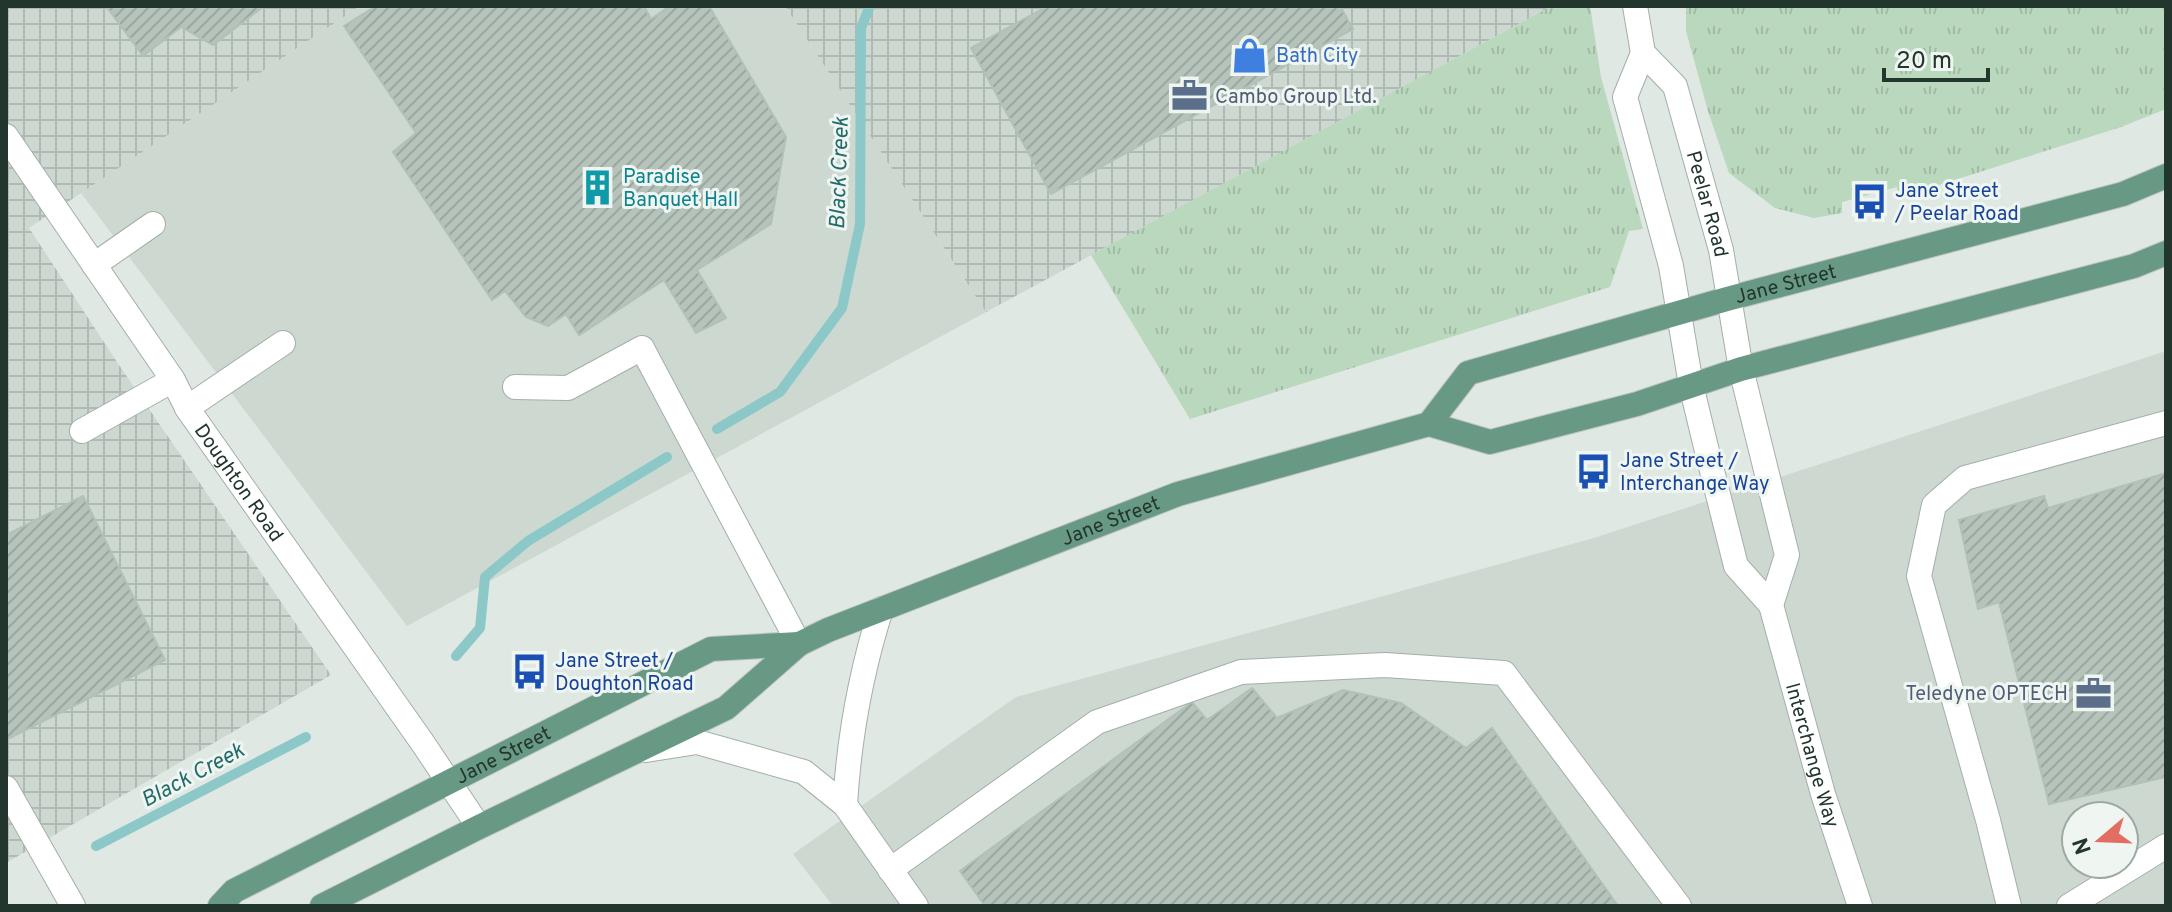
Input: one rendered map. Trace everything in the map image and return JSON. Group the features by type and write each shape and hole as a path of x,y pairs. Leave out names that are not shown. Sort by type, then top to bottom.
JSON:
{"main road":[{"name":"Jane Street","path":"322,906 726,708 799,644 1178,494 1429,424 1468,373 1727,299 2123,194 2166,176"},
{"path":"1429,424 1490,442 1637,404 1741,369 2134,266 2166,253"},
{"name":"Jane Street","path":"220,906 234,891 711,649 799,644"}],"street":[{"path":"1635,6 1643,53 1625,97 1671,266 1679,313"},
{"name":"Peelar Road","path":"1643,53 1675,86 1721,250 1741,369"},
{"name":"Doughton Road","path":"6,136 173,380 187,408 479,827"},
{"path":"94,265 153,224"},
{"name":"Interchange Way","path":"1679,313 1691,385 1736,566 1771,605 1823,794 1860,906"},
{"path":"187,408 283,343"},
{"path":"515,387 568,388 642,348 799,644"},
{"path":"1741,369 1787,555 1771,605"},
{"path":"82,431 173,380"},
{"path":"2009,906 1919,576 1934,505 1965,478 2166,423"},
{"path":"845,805 847,769 866,657 881,609"},
{"path":"890,870 1097,722 1241,672 1385,665 1504,673 1679,906"},
{"path":"640,751 697,742 804,772 845,805 916,906"},
{"path":"6,788 73,906"},
{"path":"2069,906 2166,846"}],"shaded area":[{"path":"6,6 360,6 29,228 331,675 6,863"},
{"path":"360,6 785,6 986,312 407,626 81,193"},
{"path":"785,6 1552,6 986,312"},
{"path":"2166,351 2166,906 833,906 793,854 1016,697 1594,538"}],"green space":[{"path":"1552,6 1590,6 1601,77 1643,229 1629,231 1610,287 1190,419 1091,255"},
{"path":"1686,6 2166,6 2166,109 2121,127 1898,198 1897,187 1842,202 1842,213 1814,218 1775,208 1729,173 1686,31"}],"building":[{"path":"106,6 264,6 213,45 181,27 143,56"},
{"name":"Paradise Banquet Hall","path":"376,6 644,6 651,19 670,6 709,6 786,137 771,224 697,270 726,318 696,333 664,280 579,335 566,314 548,326 526,317 505,291 492,300 393,152 416,133 344,26"},
{"path":"1048,6 1340,6 1353,29 1051,194 971,48"},
{"name":"Teledyne OPTECH","path":"2166,473 2166,777 2049,804 1999,602 1978,609 1959,520 2044,496 2048,508"},
{"path":"83,496 165,660 6,740 6,535"},
{"path":"1252,688 1277,718 1343,690 1401,703 1466,748 1492,728 1618,906 985,906 960,871 1192,702 1207,720"}],"waterway":[{"name":"Black Creek","path":"717,429 780,392 842,308 860,224 861,28 870,6"},
{"name":"Black Creek","path":"456,656 480,628 485,577 528,541 667,457"},
{"name":"Black Creek","path":"96,846 306,737"}],"place":[{"name":"Bath City","path":"1250,55"},
{"name":"Cambo Group Ltd.","path":"1189,96"},
{"name":"Paradise Banquet Hall","path":"597,188"},
{"name":"Jane Street / Peelar Road","path":"1869,201"},
{"name":"Jane Street / Interchange Way","path":"1594,472"},
{"name":"Jane Street / Doughton Road","path":"529,672"},
{"name":"Teledyne OPTECH","path":"2094,693"}]}
